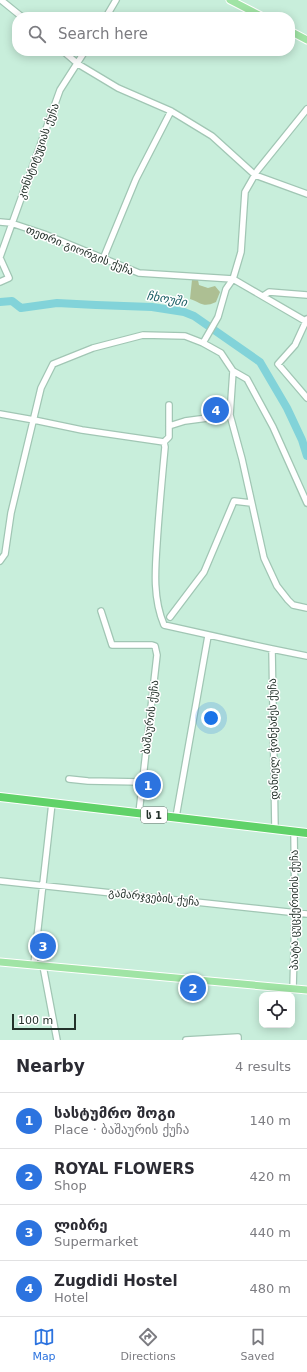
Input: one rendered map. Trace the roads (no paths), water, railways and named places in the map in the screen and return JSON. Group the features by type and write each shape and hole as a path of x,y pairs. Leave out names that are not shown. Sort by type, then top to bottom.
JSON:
{"highway":[{"name":"ს 1","path":"0,797 307,833"}],"main road":[{"path":"230,0 253,12"},
{"path":"295,34 307,40"},
{"path":"0,962 307,990"}],"street":[{"path":"109,12 116,0"},
{"path":"1,3 14,12"},
{"path":"68,56 78,64 118,88 171,111 212,136 255,175 307,194"},
{"name":"კონსტიტუციას ქუჩა","path":"0,282 9,278 0,257 60,90 82,56"},
{"path":"202,343 218,317 226,289 233,279 241,252 245,192 255,175 307,109"},
{"path":"103,259 136,179 171,111"},
{"name":"თეთრი გიორგის ქუჩა","path":"0,222 12,223 44,234 139,273 233,279"},
{"path":"233,279 307,321 295,345 278,364 307,398"},
{"path":"263,296 269,292 307,295"},
{"path":"0,561 4,554 11,513 41,388 53,364 93,348 143,335 185,336 202,343 221,353 233,371 247,379 273,427 307,503"},
{"path":"233,371 230,415 242,459 264,558 277,586 293,605 307,608"},
{"path":"169,405 169,436 164,442 155,564 156,598 164,625 208,636 307,656"},
{"path":"0,414 82,430 164,442"},
{"path":"169,426 185,421 230,415"},
{"path":"170,617 204,572 234,501 251,503"},
{"name":"ბაშაურის ქუჩა","path":"101,611 112,646 155,646 157,655 139,813"},
{"path":"176,817 208,636"},
{"name":"დანიელ ჭონქაძეს ქუჩა","path":"272,649 275,829"},
{"path":"69,779 88,781 142,782"},
{"path":"34,964 52,803"},
{"name":"პაატა ცუცქერიძის ქუჩა","path":"293,989 295,913 294,831"},
{"name":"გამარჯვების ქუჩა","path":"0,881 307,914"},
{"path":"43,966 57,1040"},
{"path":"186,1040 238,1037 238,1040"}],"waterway":[{"name":"ჩხოუში","path":"0,302 12,301 21,308 57,303 152,307 184,312 194,316 260,362 287,408 302,440 307,456"}],"place":[{"name":"Zugdidi Hostel","path":"216,410"},
{"name":"სასტუმრო შოგი","path":"148,785"},
{"name":"ლიბრე","path":"43,946"},
{"name":"ROYAL FLOWERS","path":"193,988"}]}
